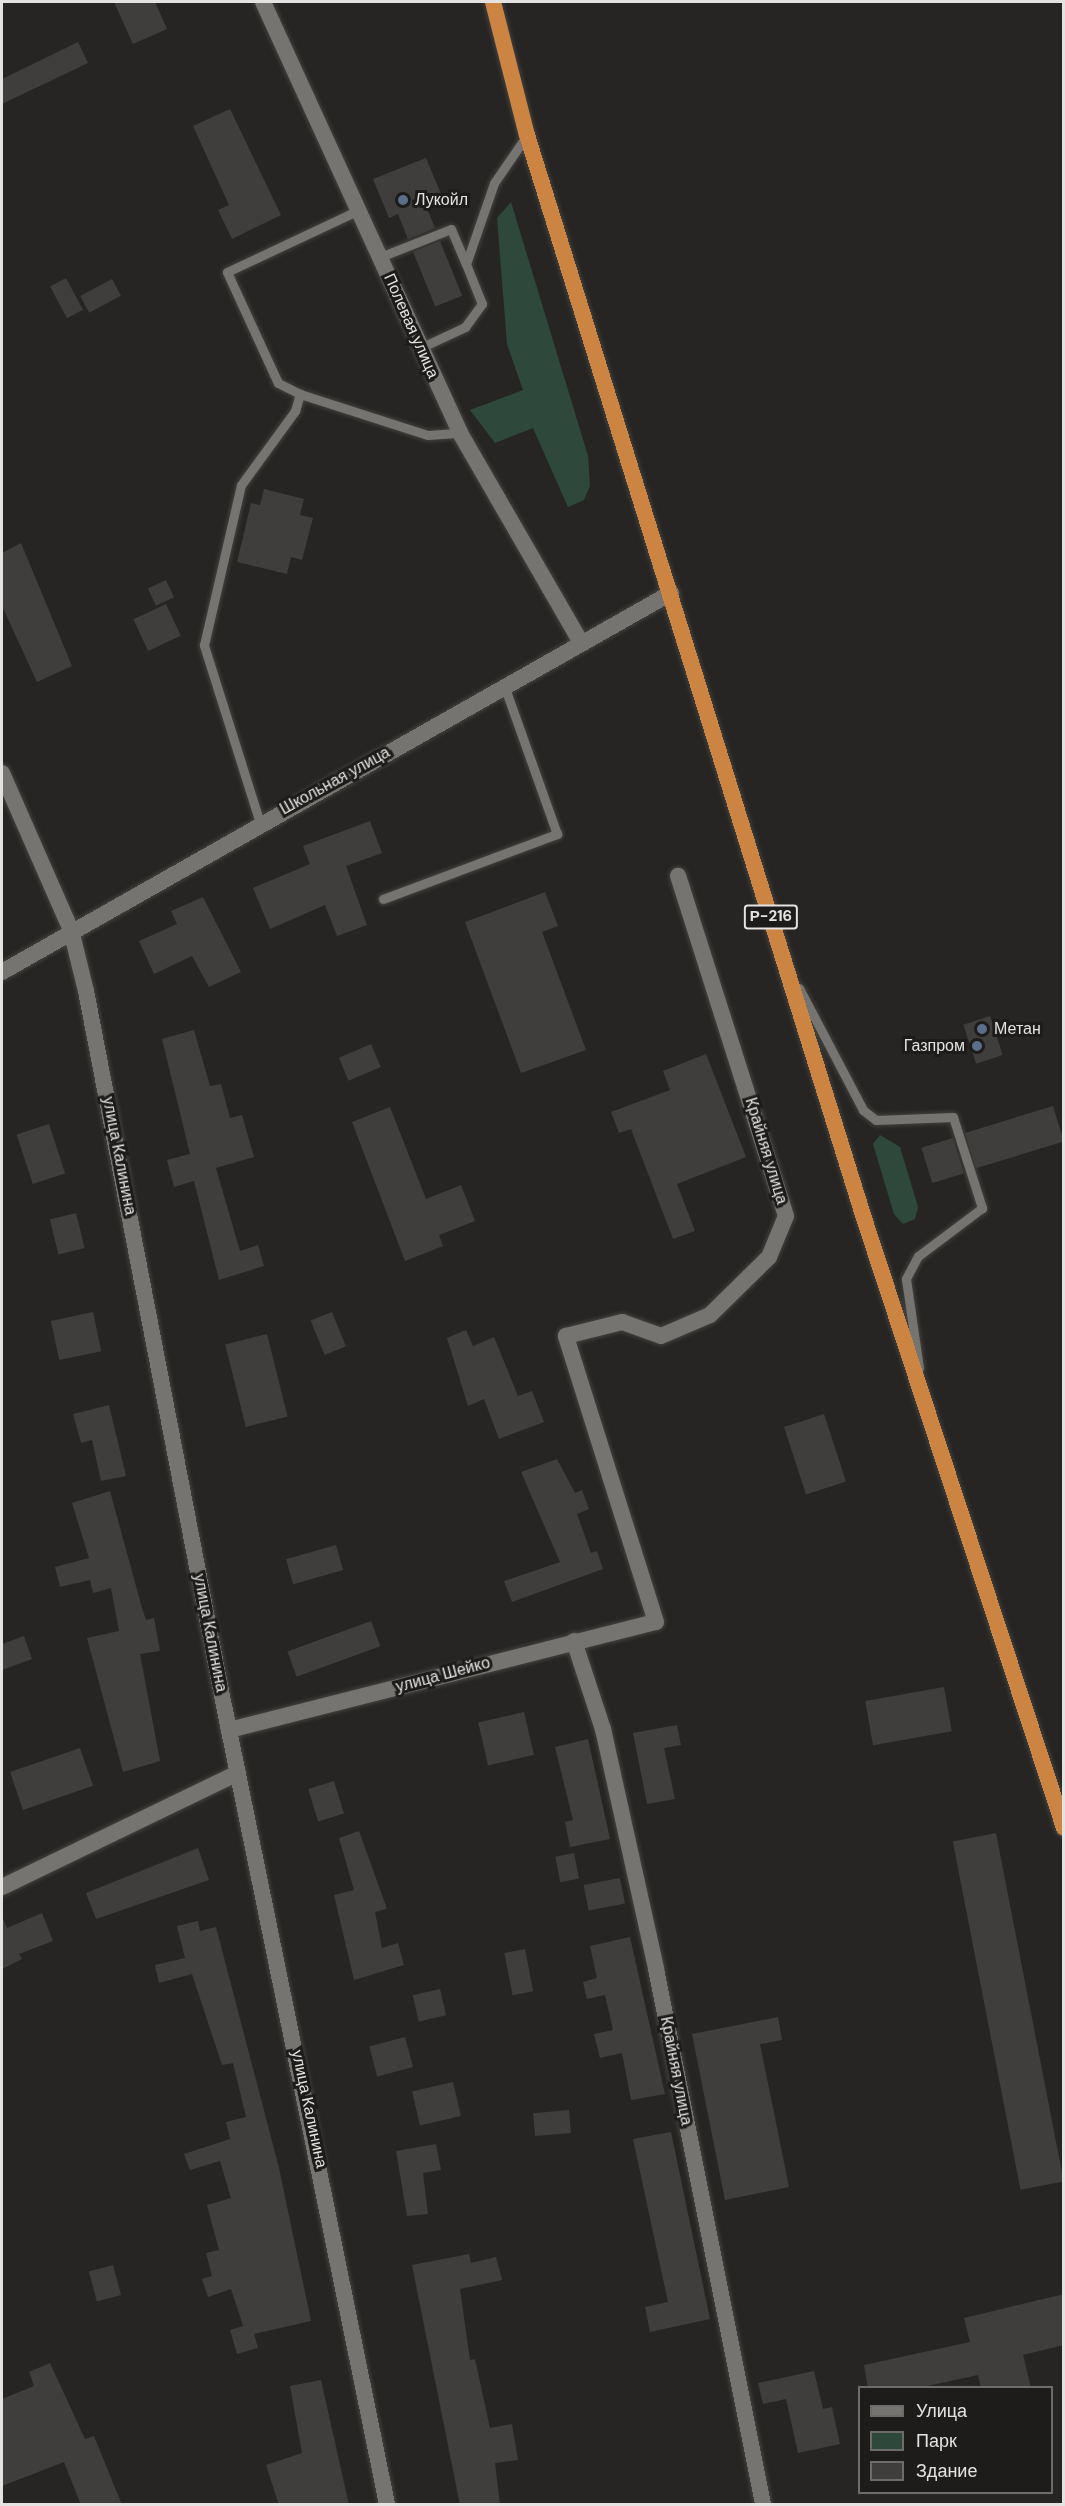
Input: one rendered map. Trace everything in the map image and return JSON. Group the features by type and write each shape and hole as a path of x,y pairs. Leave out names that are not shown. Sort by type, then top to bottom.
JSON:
{"highway":[{"name":"Р-216","path":"493,2 527,135 782,954 923,1400 1064,1828"}],"street":[{"name":"Полевая улица","path":"263,2 460,433 580,641"},
{"name":"Школьная улица","path":"2,972 71,930 580,641 671,593"},
{"name":"улица Калинина","path":"2,773 71,930 229,1730 387,2505"},
{"name":"Крайняя улица","path":"656,1622 566,1336 622,1322 661,1336 710,1315 770,1257 786,1216 678,876"},
{"name":"улица Шейко","path":"229,1730 656,1622"},
{"name":"Крайняя улица","path":"574,1641 603,1729 656,1969 763,2505"},
{"path":"2,1887 238,1773"}],"lane":[{"path":"465,264 494,183 527,135"},
{"path":"359,210 226,272 278,383 300,394 428,435 460,433"},
{"path":"380,257 451,229 482,304 465,327 420,348"},
{"path":"260,823 204,645 242,484 295,411 300,394"},
{"path":"383,899 557,834 504,685"},
{"path":"782,954 863,1110 876,1120 953,1117 964,1151 982,1208 918,1256 906,1280 923,1400"}],"green space":[{"path":"511,202 588,456 590,486 584,500 568,507 533,428 495,443 470,410 523,390 507,344 497,218"},
{"path":"880,1135 900,1147 918,1207 915,1219 903,1224 894,1214 873,1144"}],"building":[{"path":"114,2 155,2 167,29 133,44"},
{"path":"78,42 88,63 2,104 2,79"},
{"path":"230,109 281,215 232,239 218,210 229,205 193,126"},
{"path":"426,158 442,196 425,203 435,228 408,239 398,214 389,218 373,179"},
{"path":"440,241 462,296 435,307 413,252"},
{"path":"66,278 83,310 67,318 50,286"},
{"path":"112,279 121,296 89,313 80,296"},
{"path":"264,489 304,499 300,515 313,518 302,560 291,557 287,574 237,562 251,503 260,505"},
{"path":"21,543 72,666 37,682 2,606 2,553"},
{"path":"166,580 174,597 156,606 148,588"},
{"path":"166,604 181,636 148,651 133,619"},
{"path":"370,821 382,853 346,866 367,925 337,936 325,905 270,929 253,888 310,864 303,846"},
{"path":"545,892 558,926 542,932 586,1050 521,1073 465,922"},
{"path":"203,897 241,972 209,987 192,956 154,974 139,941 177,924 171,911"},
{"path":"990,1016 1003,1055 976,1064 963,1025"},
{"path":"194,1030 210,1086 221,1084 230,1118 242,1115 254,1157 216,1168 240,1251 258,1245 264,1266 219,1280 194,1181 174,1187 167,1160 190,1154 162,1039"},
{"path":"371,1044 381,1067 349,1081 339,1058"},
{"path":"706,1054 746,1157 677,1184 695,1231 673,1239 631,1129 619,1133 611,1112 670,1090 663,1071"},
{"path":"1053,1106 1064,1141 976,1168 965,1133"},
{"path":"390,1107 426,1199 461,1185 475,1221 439,1235 443,1246 405,1261 352,1122"},
{"path":"49,1124 65,1173 33,1184 17,1135"},
{"path":"953,1138 964,1173 932,1183 921,1148"},
{"path":"76,1213 85,1248 59,1254 50,1220"},
{"path":"93,1312 101,1351 59,1360 51,1321"},
{"path":"332,1312 346,1346 325,1355 311,1321"},
{"path":"466,1330 473,1346 494,1337 518,1396 532,1391 544,1422 499,1439 484,1399 468,1406 447,1338"},
{"path":"267,1334 288,1416 246,1427 225,1344"},
{"path":"109,1405 126,1476 101,1481 92,1440 81,1443 73,1414"},
{"path":"824,1414 846,1482 806,1495 784,1427"},
{"path":"557,1459 575,1493 582,1490 589,1509 577,1514 591,1553 597,1551 603,1569 512,1602 504,1581 560,1562 521,1472"},
{"path":"110,1491 142,1608 146,1620 154,1618 160,1651 140,1654 160,1761 123,1772 87,1638 119,1631 111,1588 93,1593 90,1580 60,1587 55,1567 89,1558 72,1503"},
{"path":"336,1545 343,1570 293,1584 286,1559"},
{"path":"371,1621 380,1646 297,1677 287,1651"},
{"path":"24,1636 32,1659 2,1670 2,1644"},
{"path":"944,1687 952,1731 873,1745 865,1701"},
{"path":"524,1712 534,1755 488,1765 478,1723"},
{"path":"677,1725 681,1745 664,1748 675,1799 647,1804 633,1733"},
{"path":"588,1739 610,1839 570,1847 565,1822 573,1820 555,1747"},
{"path":"80,1748 93,1786 23,1810 10,1772"},
{"path":"334,1781 344,1814 318,1821 308,1789"},
{"path":"359,1831 387,1909 375,1912 382,1948 398,1943 404,1965 354,1980 334,1895 354,1890 339,1838"},
{"path":"996,1833 1064,2181 1021,2190 953,1841"},
{"path":"198,1848 209,1880 96,1919 86,1893"},
{"path":"574,1853 579,1879 560,1882 555,1857"},
{"path":"620,1878 625,1904 589,1911 584,1885"},
{"path":"42,1913 53,1941 19,1954 22,1959 2,1969 2,1916 7,1928"},
{"path":"198,1921 200,1931 216,1927 279,2168 311,2321 254,2334 258,2348 237,2354 230,2330 243,2326 231,2289 208,2297 202,2279 212,2276 206,2253 219,2250 207,2205 231,2198 220,2161 190,2170 184,2154 230,2139 226,2122 246,2117 233,2063 222,2065 192,1974 159,1983 155,1965 185,1958 177,1926"},
{"path":"630,1937 665,2094 631,2100 622,2053 600,2058 594,2034 613,2030 605,1995 587,1999 583,1982 597,1978 590,1946"},
{"path":"525,1949 533,1991 513,1995 504,1953"},
{"path":"440,1989 446,2015 419,2022 413,1995"},
{"path":"778,2017 782,2040 760,2044 789,2187 725,2200 692,2034"},
{"path":"405,2037 413,2067 377,2077 369,2047"},
{"path":"453,2082 461,2116 420,2126 412,2091"},
{"path":"569,2110 571,2133 535,2136 533,2113"},
{"path":"671,2132 710,2319 650,2332 645,2307 668,2302 633,2139"},
{"path":"436,2144 441,2170 423,2173 428,2214 407,2216 396,2151"},
{"path":"469,2254 471,2263 496,2257 502,2280 460,2289 470,2360 475,2359 490,2428 512,2424 518,2460 495,2463 500,2505 460,2505 412,2265"},
{"path":"113,2265 121,2295 97,2301 89,2271"},
{"path":"1064,2294 1064,2345 1023,2355 1031,2386 981,2386 978,2375 927,2386 868,2386 864,2365 970,2342 964,2318"},
{"path":"50,2363 85,2439 94,2436 122,2505 81,2505 64,2462 2,2486 2,2399 34,2386 29,2372"},
{"path":"814,2371 823,2409 832,2407 840,2444 798,2453 786,2399 763,2404 758,2383"},
{"path":"321,2380 349,2505 279,2505 266,2465 302,2453 290,2386"}],"place":[{"name":"Лукойл","path":"403,200"},
{"name":"Метан","path":"982,1029"},
{"name":"Газпром","path":"977,1046"}]}
